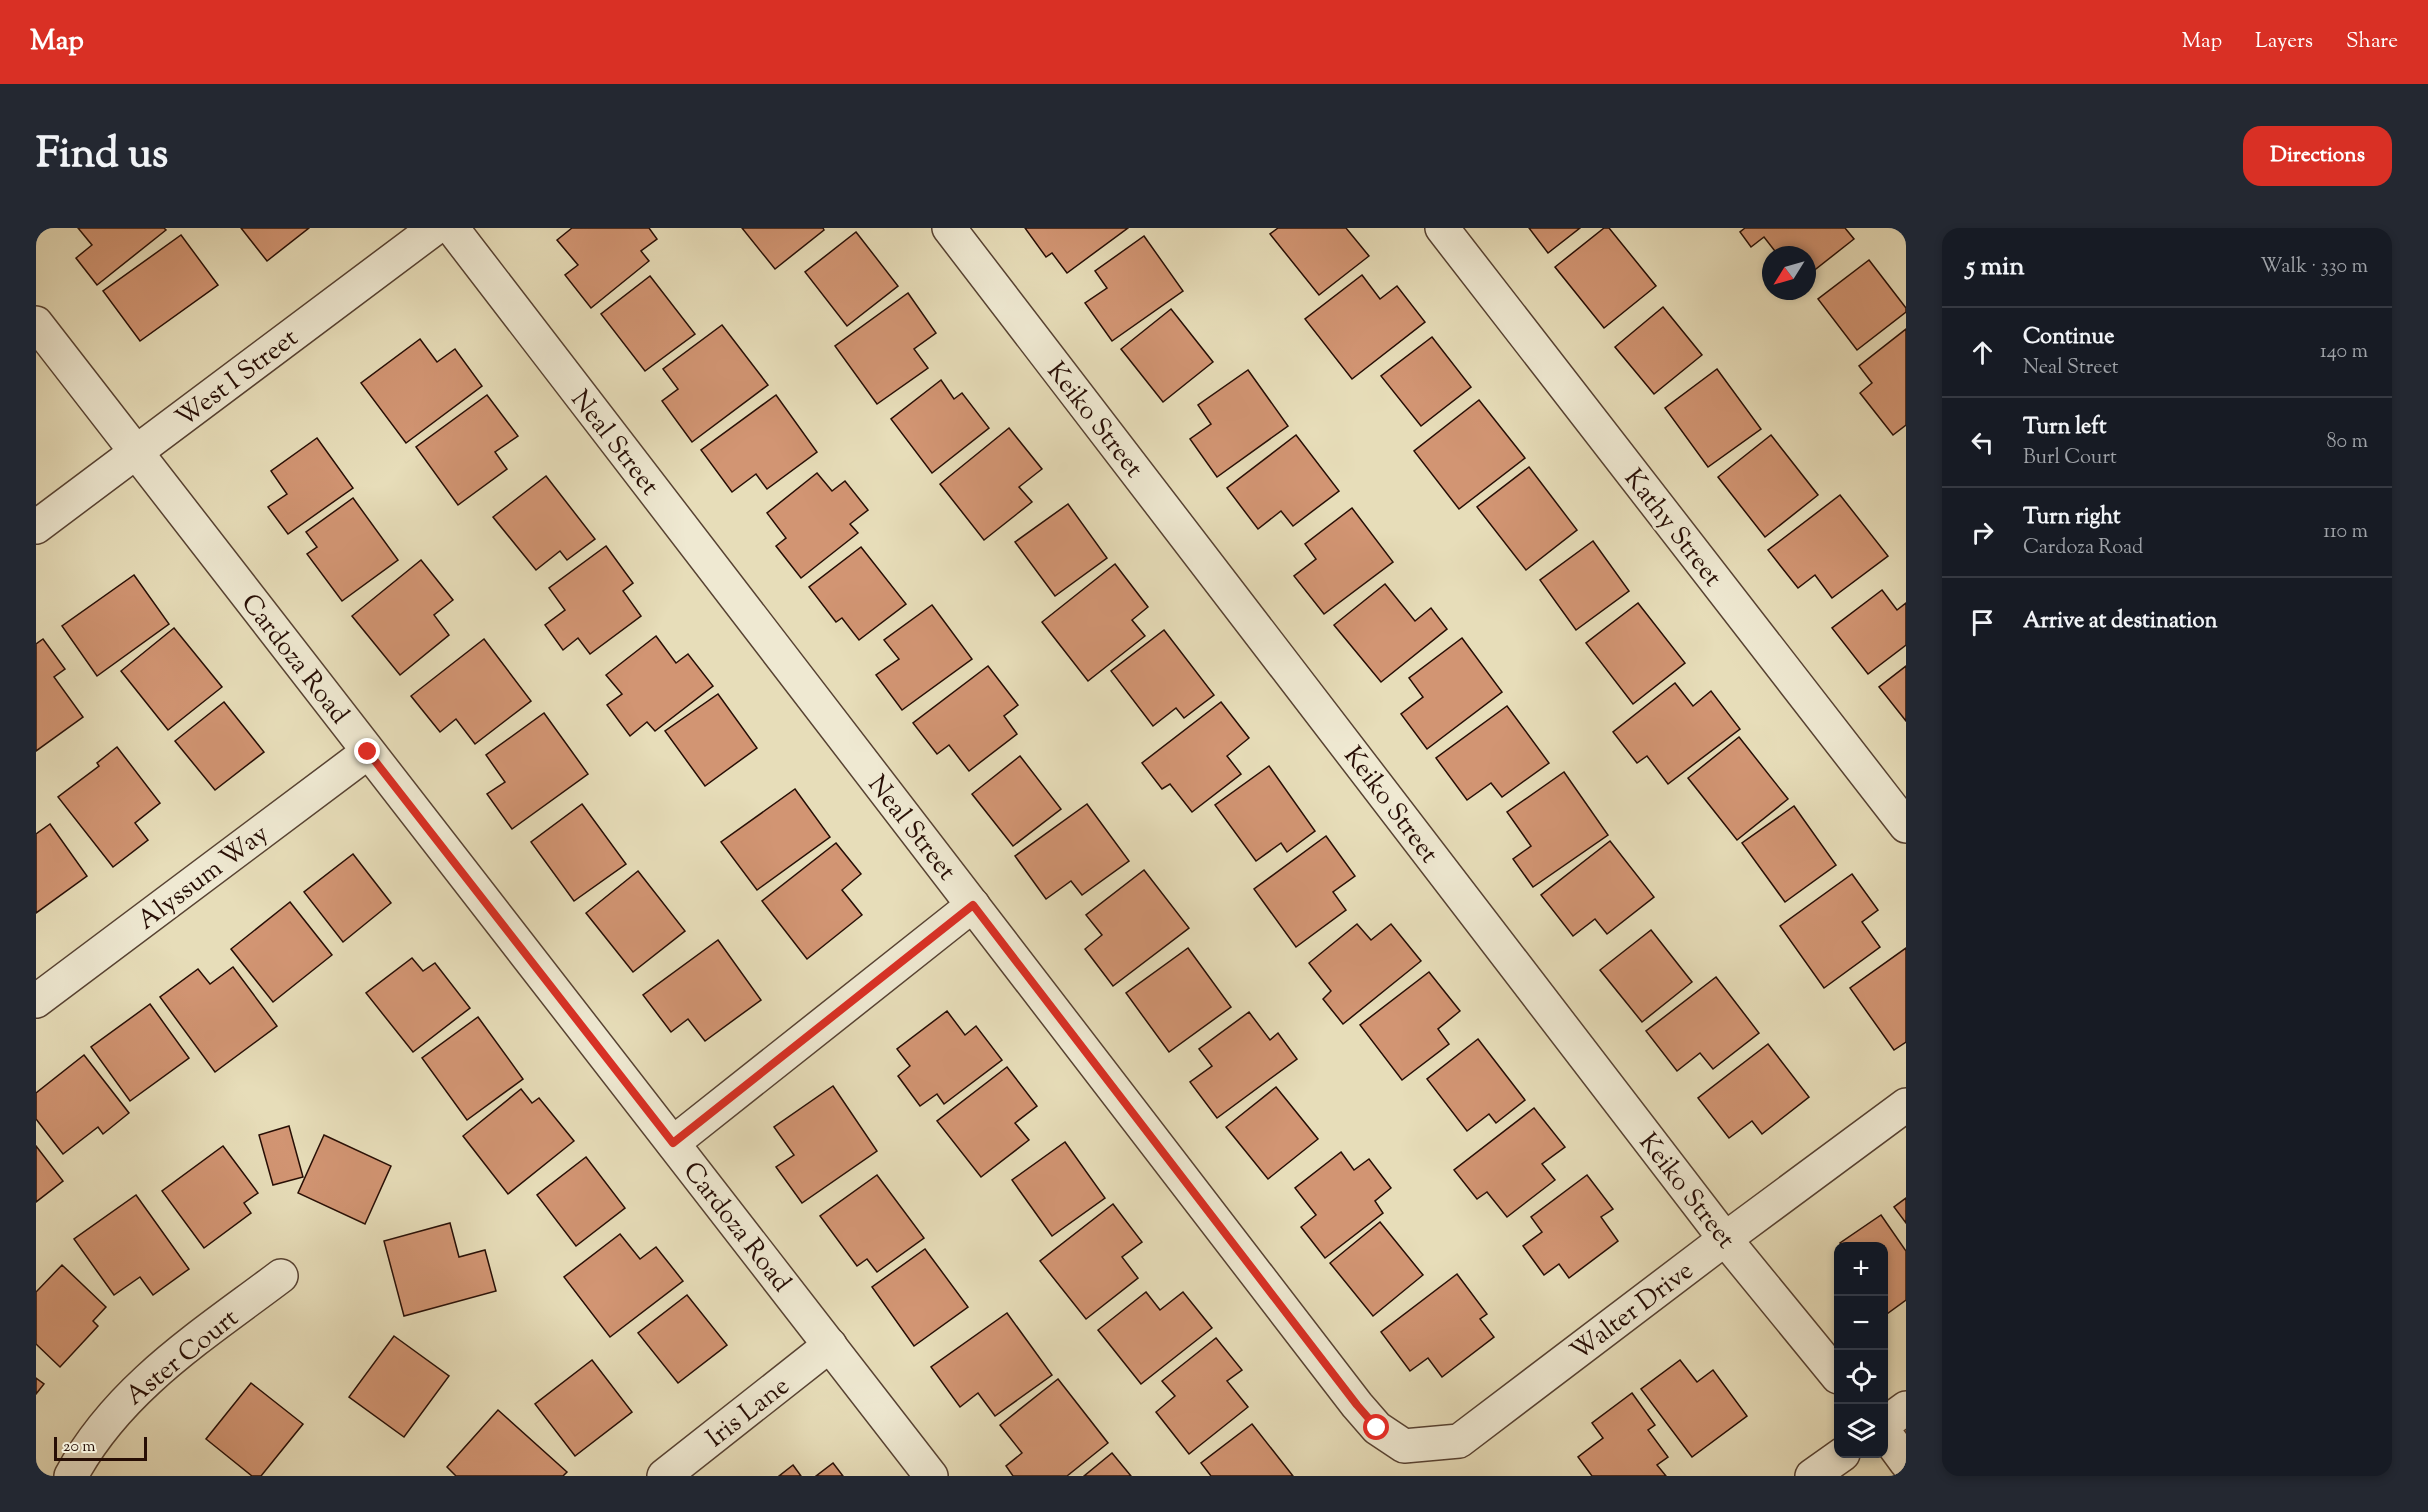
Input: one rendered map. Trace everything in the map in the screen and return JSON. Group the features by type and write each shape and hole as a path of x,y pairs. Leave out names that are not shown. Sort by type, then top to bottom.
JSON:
{"street":[{"name":"West I Street","path":"36,527 435,228"},
{"name":"Neal Street","path":"452,228 1357,1405 1377,1428 1404,1446"},
{"name":"Keiko Street","path":"949,228 1725,1239 1834,1371"},
{"name":"Kathy Street","path":"1442,228 1906,826"},
{"name":"Cardoza Road","path":"36,323 932,1476"},
{"name":"Alyssum Way","path":"36,1001 368,752"},
{"path":"673,1143 973,905"},
{"name":"Walter Drive","path":"1404,1446 1459,1441 1906,1105"},
{"name":"Aster Court","path":"71,1476 82,1455 114,1412 151,1375 281,1276"},
{"name":"Iris Lane","path":"663,1476 830,1345"},
{"path":"1888,1421 1906,1408"},
{"path":"1888,1437 1906,1462"},
{"path":"1812,1476 1837,1458"}],"building":[{"path":"78,228 164,228 166,230 97,285 76,258 92,245"},
{"path":"241,228 309,228 267,261"},
{"path":"572,228 649,228 657,239 641,251 649,261 591,308 565,275 578,265 557,240"},
{"path":"742,228 823,228 824,230 775,269"},
{"path":"1025,228 1128,228 1067,273 1052,253 1046,257"},
{"path":"1278,228 1346,228 1369,256 1319,295 1270,234"},
{"path":"1529,228 1580,228 1548,253"},
{"path":"1604,228 1609,228 1656,286 1604,328 1555,267"},
{"path":"1745,228 1845,228 1854,239 1816,269 1816,246 1771,246 1764,237 1751,247 1740,232"},
{"path":"856,232 898,286 847,326 805,272"},
{"path":"181,235 218,285 140,341 103,291"},
{"path":"1144,236 1183,291 1112,341 1085,303 1107,288 1095,271"},
{"path":"1869,260 1906,308 1906,312 1857,350 1818,299"},
{"path":"1362,275 1380,299 1397,286 1425,322 1352,379 1305,319"},
{"path":"650,276 695,334 645,371 601,314"},
{"path":"908,293 936,333 914,349 928,368 877,404 835,346"},
{"path":"1663,307 1702,355 1654,394 1615,347"},
{"path":"1171,309 1213,362 1163,402 1121,349"},
{"path":"722,325 768,385 692,442 662,401 678,389 663,369"},
{"path":"1906,329 1906,425 1893,435 1860,393 1872,383 1859,366"},
{"path":"1432,337 1471,387 1421,426 1381,376"},
{"path":"420,339 437,362 455,349 482,386 406,443 361,383"},
{"path":"1717,369 1761,429 1708,467 1665,408"},
{"path":"1248,370 1288,426 1217,477 1190,439 1211,424 1198,405"},
{"path":"941,380 954,399 962,393 989,428 932,473 891,419"},
{"path":"487,395 518,436 495,452 507,469 458,505 416,447"},
{"path":"776,395 817,452 767,489 756,474 732,492 701,450"},
{"path":"1479,400 1525,458 1459,509 1414,451"},
{"path":"1009,428 1042,469 1019,487 1032,502 984,540 940,484"},
{"path":"1296,435 1339,491 1293,526 1281,511 1258,529 1227,488"},
{"path":"1771,435 1818,495 1765,537 1718,477"},
{"path":"317,438 353,488 288,534 268,507 287,494 271,471"},
{"path":"1529,467 1577,530 1526,570 1477,507"},
{"path":"817,473 832,491 845,481 868,510 850,524 858,533 801,578 776,546 786,538 767,513"},
{"path":"546,476 595,539 567,560 560,551 536,570 493,517"},
{"path":"1840,495 1888,556 1832,598 1815,575 1798,588 1768,550"},
{"path":"353,498 398,560 342,601 307,554 317,547 306,532"},
{"path":"1068,504 1107,558 1055,596 1015,542"},
{"path":"1352,508 1393,562 1324,614 1294,576 1316,559 1305,544"},
{"path":"1593,541 1629,591 1576,630 1540,580"},
{"path":"606,546 633,583 623,591 641,616 590,654 578,638 563,650 545,625 565,610 549,588"},
{"path":"861,547 906,604 859,640 842,618 836,622 809,587"},
{"path":"421,560 453,600 434,615 449,635 400,675 352,616"},
{"path":"1115,564 1148,607 1132,620 1145,636 1088,681 1042,622"},
{"path":"134,575 169,624 97,676 62,626"},
{"path":"1385,584 1415,621 1431,608 1447,629 1381,682 1334,625"},
{"path":"1882,590 1897,610 1906,603 1906,645 1868,674 1832,628"},
{"path":"1638,603 1685,663 1633,704 1586,643"},
{"path":"932,605 972,659 902,710 876,675 899,659 884,640"},
{"path":"174,628 222,687 168,730 121,671"},
{"path":"1164,630 1214,695 1184,718 1176,708 1153,726 1111,671"},
{"path":"656,636 676,663 688,654 713,686 655,731 647,722 630,736 607,705 622,694 606,675"},
{"path":"1462,638 1502,692 1427,749 1401,714 1423,697 1409,678"},
{"path":"43,639 65,669 54,677 83,717 36,751 36,644"},
{"path":"484,639 531,701 475,744 456,719 440,732 411,696"},
{"path":"988,666 1018,705 1004,716 1017,734 969,771 949,745 937,754 913,723"},
{"path":"1906,666 1906,721 1879,687"},
{"path":"1675,683 1693,706 1711,691 1740,729 1668,784 1647,756 1637,763 1613,732"},
{"path":"718,694 757,748 705,786 665,731"},
{"path":"224,702 264,752 215,790 175,741"},
{"path":"1221,702 1249,738 1227,756 1241,774 1192,812 1170,784 1162,789 1142,763"},
{"path":"1507,706 1549,763 1502,797 1491,783 1467,800 1436,758"},
{"path":"544,713 588,774 512,829 487,794 505,782 486,755"},
{"path":"1739,737 1788,799 1737,840 1688,778"},
{"path":"117,747 160,803 135,823 148,840 113,867 58,797 99,766 97,763"},
{"path":"1020,756 1061,809 1013,846 972,794"},
{"path":"1269,766 1315,831 1287,852 1281,843 1256,861 1215,805"},
{"path":"1564,772 1608,835 1533,887 1513,859 1531,846 1507,812"},
{"path":"795,789 830,837 757,890 721,842"},
{"path":"582,804 626,864 574,901 531,842"},
{"path":"1087,804 1129,861 1082,895 1071,881 1046,899 1015,856"},
{"path":"1794,806 1836,865 1785,902 1742,843"},
{"path":"50,824 87,876 36,913 36,834"},
{"path":"1326,836 1355,876 1333,892 1346,910 1296,947 1254,889"},
{"path":"1610,841 1654,897 1607,934 1595,919 1573,936 1541,895"},
{"path":"836,843 861,874 842,890 862,915 807,959 762,901"},
{"path":"353,854 391,903 343,942 304,892"},
{"path":"1144,870 1189,928 1113,986 1085,949 1102,935 1086,915"},
{"path":"638,871 685,931 633,972 586,913"},
{"path":"1852,874 1878,910 1862,922 1880,947 1824,988 1780,926"},
{"path":"290,902 332,955 273,1002 231,949"},
{"path":"1357,924 1371,940 1391,924 1421,961 1343,1024 1323,999 1331,991 1309,963"},
{"path":"1651,930 1692,982 1642,1022 1600,970"},
{"path":"718,940 761,1000 705,1041 688,1019 671,1032 643,995"},
{"path":"1188,948 1231,1007 1169,1052 1126,993"},
{"path":"1906,948 1906,1042 1894,1050 1850,988"},
{"path":"412,958 423,971 435,963 470,1008 413,1052 366,993"},
{"path":"233,967 277,1026 215,1072 160,997 198,969 210,984"},
{"path":"1429,972 1460,1011 1438,1029 1449,1044 1402,1080 1360,1025"},
{"path":"1716,977 1759,1033 1713,1069 1700,1053 1677,1071 1646,1031"},
{"path":"150,1004 189,1058 130,1101 91,1047"},
{"path":"947,1011 965,1035 976,1026 1002,1060 944,1104 937,1094 920,1106 898,1076 910,1066 897,1049"},
{"path":"1249,1012 1270,1040 1278,1033 1297,1059 1217,1118 1190,1082 1212,1066 1199,1049"},
{"path":"478,1017 523,1079 467,1120 422,1058"},
{"path":"1478,1039 1525,1100 1496,1123 1489,1114 1467,1131 1427,1079"},
{"path":"1768,1044 1809,1097 1762,1134 1752,1121 1729,1138 1698,1098"},
{"path":"84,1055 129,1113 103,1134 98,1127 63,1154 36,1119 36,1093"},
{"path":"1007,1067 1037,1106 1015,1123 1029,1140 981,1177 937,1121"},
{"path":"833,1086 877,1151 802,1203 776,1167 794,1155 774,1127"},
{"path":"1276,1087 1318,1139 1268,1179 1226,1127"},
{"path":"521,1089 532,1103 539,1098 574,1141 508,1194 463,1136"},
{"path":"1534,1108 1565,1147 1542,1164 1555,1180 1507,1217 1487,1192 1477,1199 1454,1170"},
{"path":"289,1126 303,1177 273,1185 259,1135"},
{"path":"324,1135 391,1166 365,1224 298,1193"},
{"path":"1065,1142 1105,1198 1052,1236 1012,1180"},
{"path":"36,1146 63,1181 36,1202"},
{"path":"223,1146 258,1193 244,1203 251,1213 204,1248 162,1191"},
{"path":"1341,1152 1354,1170 1369,1159 1391,1188 1375,1201 1383,1213 1325,1258 1301,1227 1316,1215 1295,1188"},
{"path":"586,1157 625,1208 576,1246 537,1195"},
{"path":"877,1175 924,1238 877,1272 867,1259 857,1266 820,1216"},
{"path":"1587,1175 1613,1209 1601,1217 1618,1241 1569,1278 1559,1264 1544,1275 1523,1246 1542,1232 1531,1217"},
{"path":"136,1195 189,1269 153,1295 140,1277 114,1295 74,1239"},
{"path":"1906,1198 1906,1223 1894,1207"},
{"path":"1113,1204 1142,1242 1122,1257 1138,1278 1086,1319 1040,1261"},
{"path":"1881,1215 1906,1251 1906,1300 1888,1313 1888,1242 1841,1242"},
{"path":"1380,1222 1423,1275 1373,1316 1330,1263"},
{"path":"450,1223 459,1257 485,1250 496,1291 404,1316 384,1241"},
{"path":"620,1234 640,1259 656,1247 683,1281 610,1337 564,1277"},
{"path":"925,1249 968,1307 914,1346 872,1287"},
{"path":"62,1265 106,1307 93,1321 98,1326 60,1367 36,1344 36,1292"},
{"path":"1457,1274 1487,1314 1480,1319 1494,1337 1442,1377 1428,1358 1410,1371 1381,1332"},
{"path":"1146,1292 1160,1310 1183,1292 1212,1328 1141,1384 1098,1330"},
{"path":"687,1295 727,1345 678,1383 638,1333"},
{"path":"1007,1313 1052,1375 995,1416 978,1393 960,1407 931,1367"},
{"path":"394,1336 449,1376 404,1437 349,1397"},
{"path":"1216,1338 1242,1370 1227,1381 1248,1407 1189,1454 1156,1412 1175,1396 1162,1381"},
{"path":"592,1360 632,1412 575,1456 535,1404"},
{"path":"1680,1360 1697,1382 1713,1370 1747,1416 1692,1457 1641,1389"},
{"path":"36,1378 44,1384 36,1394"},
{"path":"1058,1379 1108,1443 1067,1476 1013,1476 1006,1466 1022,1453 1000,1425"},
{"path":"251,1383 303,1424 261,1476 252,1476 206,1439"},
{"path":"1632,1393 1655,1425 1648,1430 1668,1457 1657,1465 1666,1476 1592,1476 1578,1457 1603,1438 1592,1423"},
{"path":"498,1410 567,1472 563,1476 456,1476 447,1467"},
{"path":"1252,1424 1293,1476 1211,1476 1201,1463"},
{"path":"1112,1453 1131,1476 1084,1476"},
{"path":"833,1463 843,1476 816,1476"},
{"path":"793,1465 801,1476 779,1476"}],"route":[{"path":"368,752 673,1143 973,905 1377,1428"}]}
